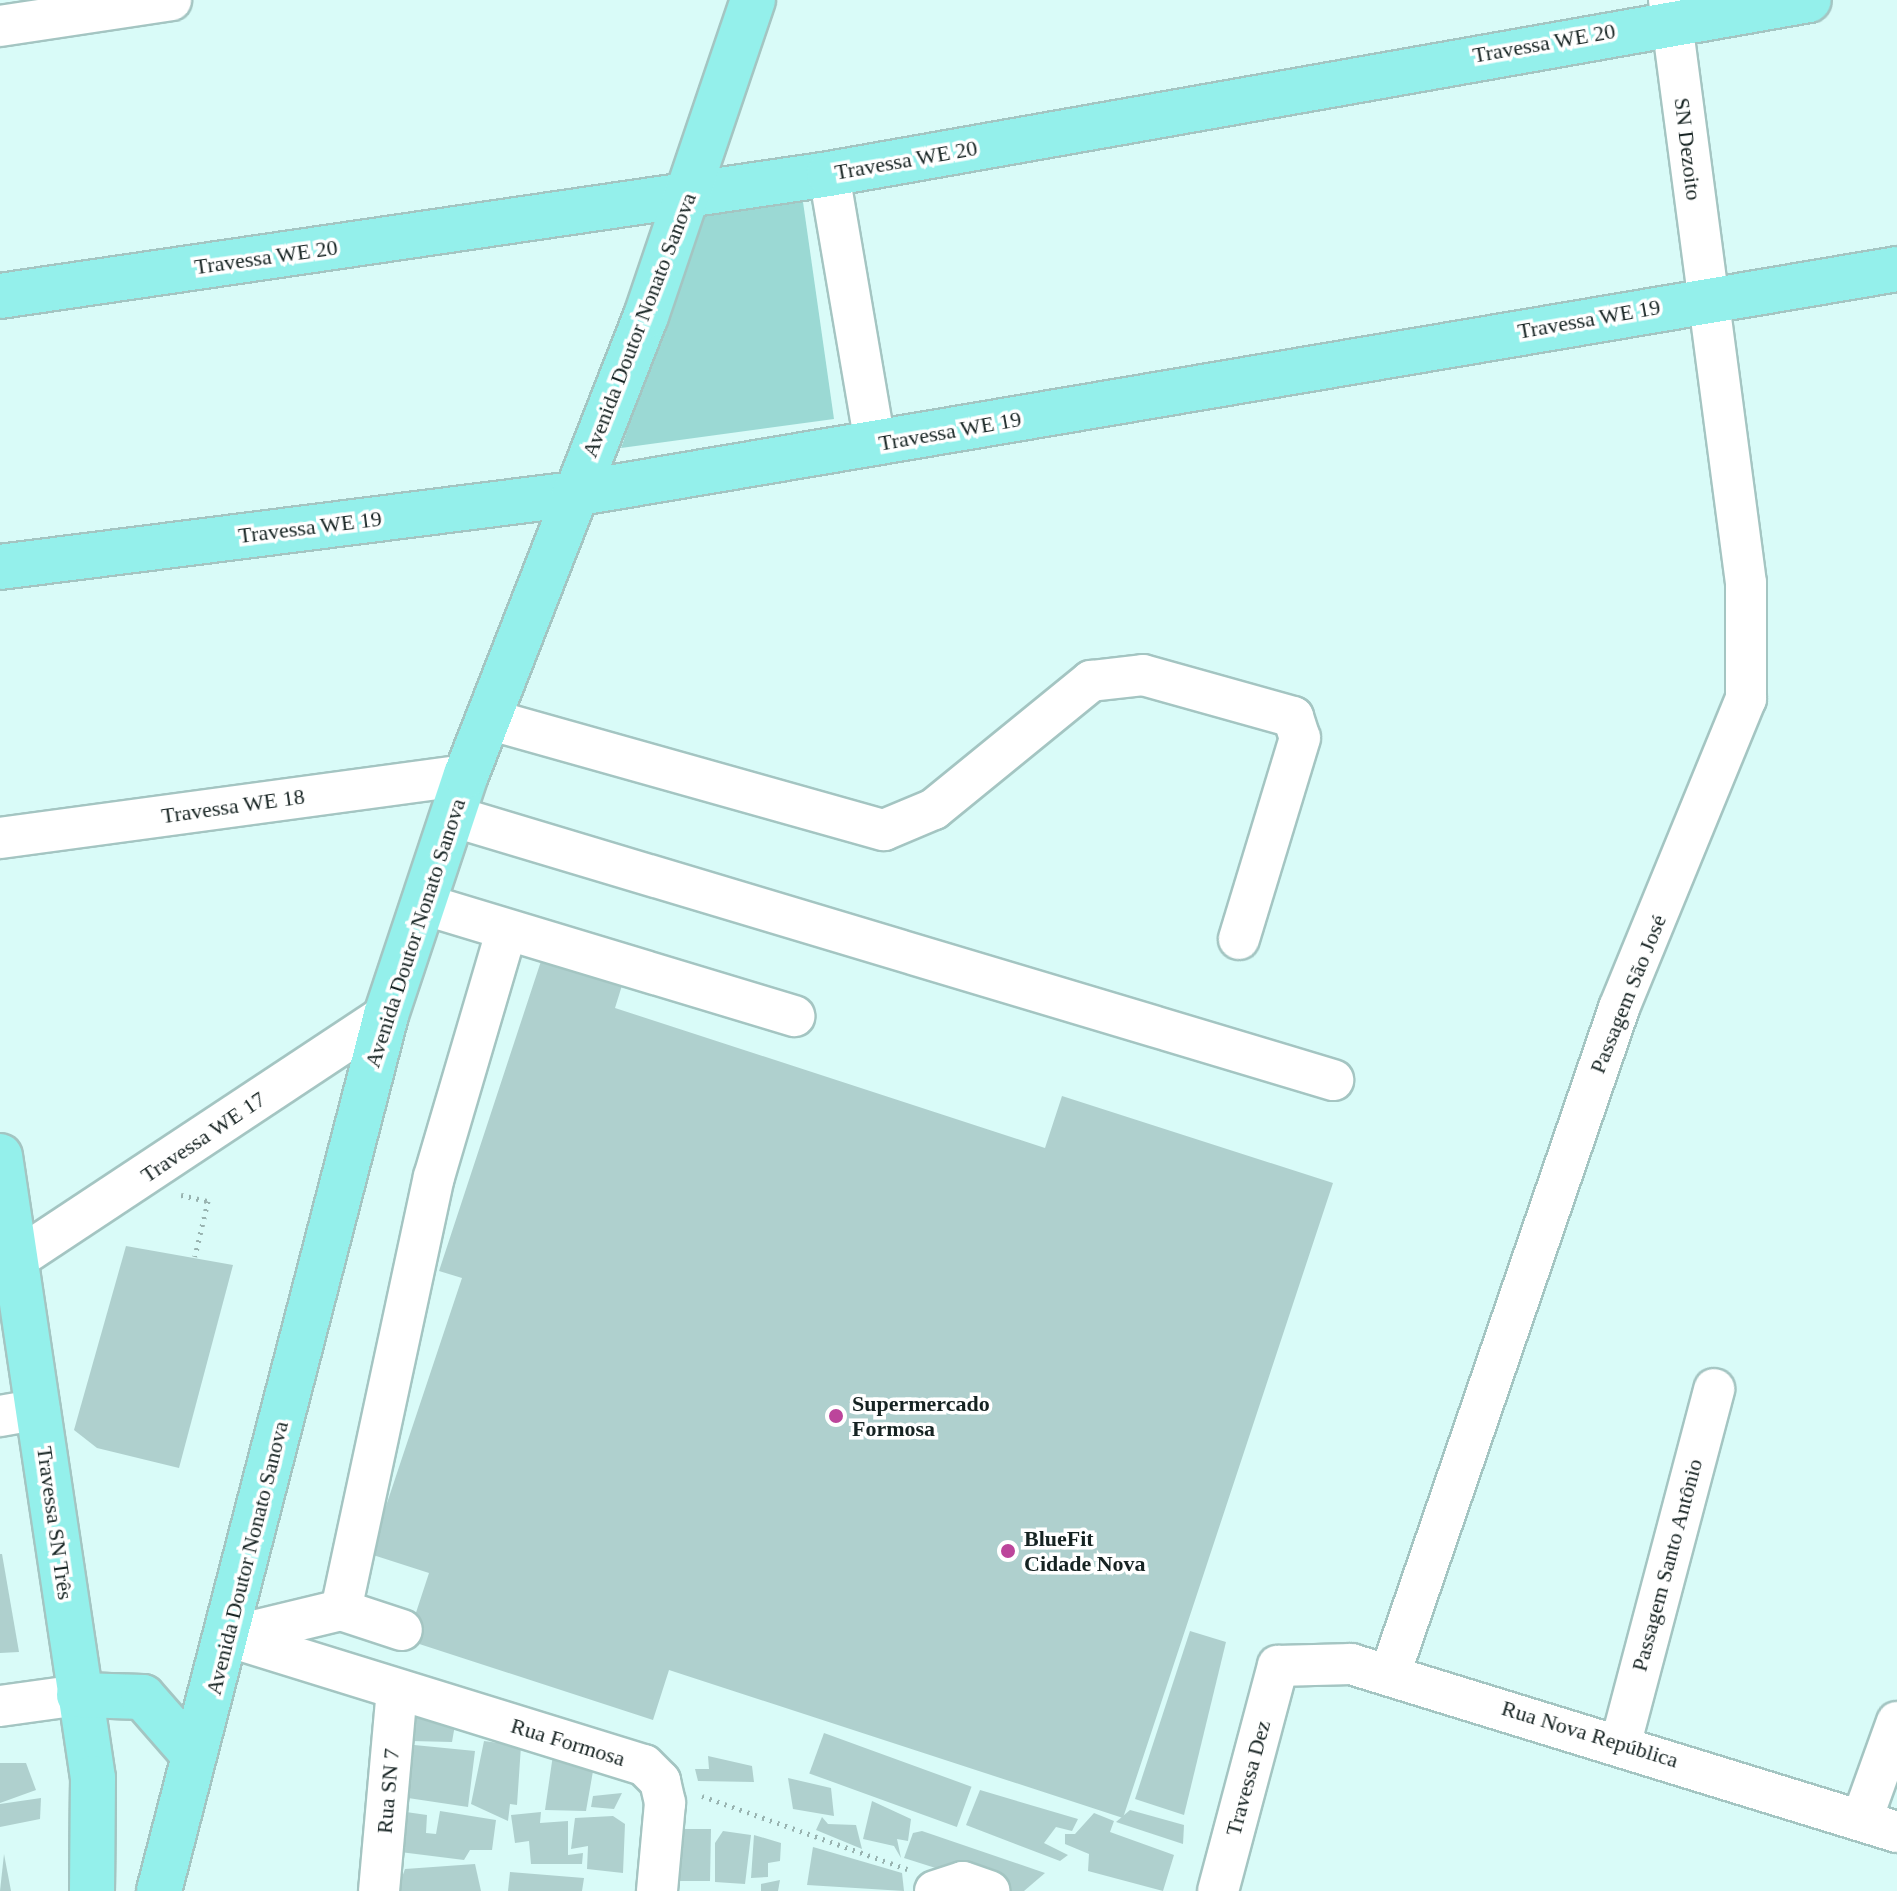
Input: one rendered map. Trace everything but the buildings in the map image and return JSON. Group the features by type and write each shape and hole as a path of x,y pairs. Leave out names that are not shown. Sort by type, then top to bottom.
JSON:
{"main road":[{"name":"Avenida Doutor Nonato Sanova","path":"159,1891 192,1753 229,1637 386,1015 466,775 689,195 753,0"},
{"name":"Travessa WE 20","path":"0,296 829,174 1670,10 1791,1"},
{"name":"Travessa WE 19","path":"0,567 574,494 1706,299 1897,269"},
{"name":"Travessa SN Três","path":"0,1156 20,1257 20,1412 79,1695 93,1778 92,1891"},
{"path":"79,1695 143,1697 192,1753"}],"street":[{"path":"0,26 171,0"},
{"name":"SN Dezoito","path":"1670,10 1706,299"},
{"path":"829,174 875,444"},
{"name":"Passagem São José","path":"1390,1674 1619,1008 1746,699 1746,583 1706,299"},
{"path":"488,719 884,830 934,809 1091,681 1143,675 1293,717 1300,738 1239,939"},
{"name":"Travessa WE 18","path":"0,838 466,775"},
{"path":"452,816 1333,1080"},
{"path":"423,904 506,932 795,1016"},
{"path":"341,1610 434,1177 506,932"},
{"name":"Travessa WE 17","path":"20,1257 386,1015"},
{"name":"Passagem Santo Antônio","path":"1621,1742 1714,1389"},
{"path":"229,1637 341,1610 402,1630"},
{"name":"Rua Formosa","path":"229,1637 644,1765 660,1781"},
{"name":"Rua Nova República","path":"1278,1666 1351,1664 1390,1674 1621,1742 1880,1825"},
{"name":"Travessa Dez","path":"1218,1891 1278,1666"},
{"name":"Rua SN 7","path":"379,1891 397,1691"},
{"path":"0,1706 79,1695"},
{"path":"1880,1825 1897,1722"},
{"path":"657,1891 665,1803 660,1781"},
{"path":"940,1887 989,1891"}],"path":[{"path":"133,1184 208,1201 195,1256"},
{"path":"660,1781 940,1887"}],"shaded area":[{"path":"802,195 834,419 621,448 705,209"}],"place":[{"name":"Supermercado Formosa","path":"836,1416"},
{"name":"BlueFit Cidade Nova","path":"1008,1551"}]}
